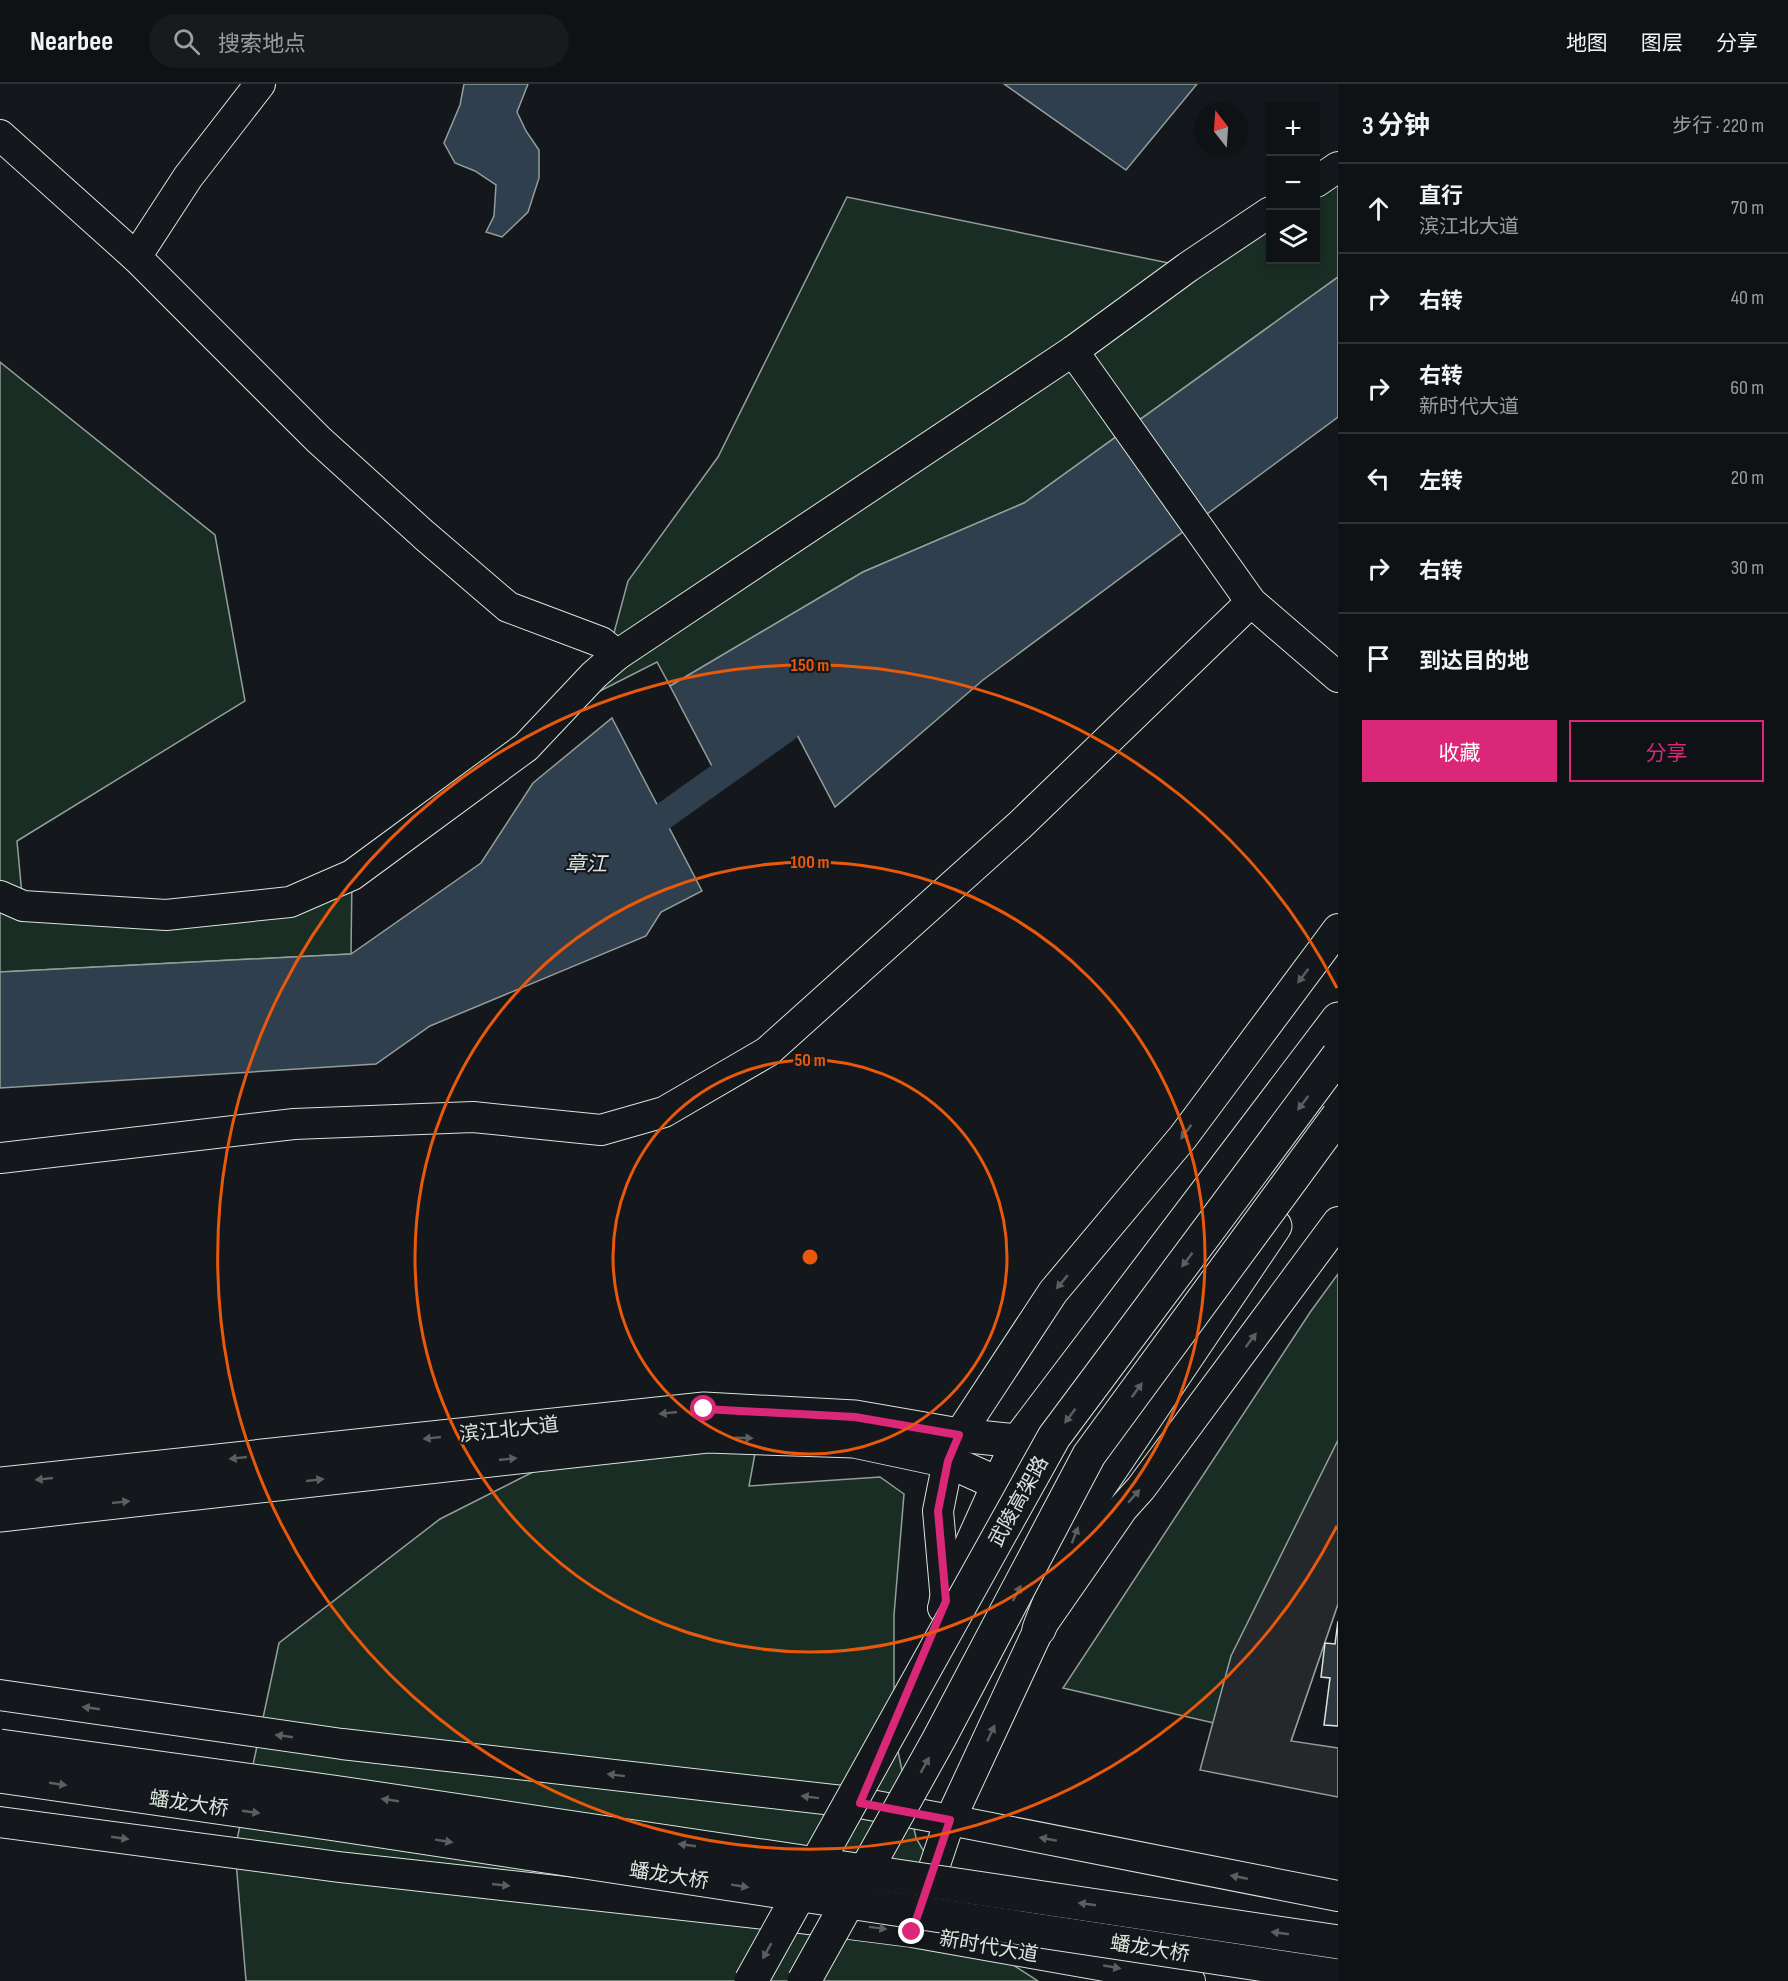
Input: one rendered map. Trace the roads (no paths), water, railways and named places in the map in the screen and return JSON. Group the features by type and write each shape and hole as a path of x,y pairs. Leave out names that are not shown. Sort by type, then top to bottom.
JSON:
{"main road":[{"path":"946,1601 1018,1441 1338,1019"},
{"name":"武陵高架路","path":"751,1981 1054,1437 1338,1056"},
{"name":"武陵高架路","path":"804,1981 939,1739 1089,1455 1338,1116"},
{"path":"1039,1629 1082,1518 1099,1487 1338,1134"},
{"name":"滨江北大道","path":"0,1484 704,1409 855,1417 953,1448 999,1484"},
{"name":"滨江北大道","path":"0,1515 707,1436 854,1441 953,1448 1018,1441"},
{"name":"蟠龙大桥","path":"0,1746 333,1792 1338,1942"},
{"name":"蟠龙大桥","path":"0,1776 347,1826 1338,1976"}],"street":[{"path":"136,257 189,177 260,84"},
{"path":"0,135 136,257 320,440 508,608 601,642 616,655"},
{"path":"1320,179 1338,167"},
{"path":"0,896 23,906 166,915 290,902 351,875 526,747 616,655 1072,351 1188,267 1266,215"},
{"path":"1072,351 1251,602 1338,677"},
{"path":"0,1158 294,1124 473,1117 601,1130 664,1112 767,1052 1020,825 1251,602"},
{"path":"810,1919 946,1601 938,1511 953,1448 1053,1292 1183,1137 1338,929"},
{"path":"912,1932 950,1820 1039,1629 1123,1508 1141,1488 1338,1222"},
{"path":"0,1695 342,1744 860,1803 1338,1896"},
{"name":"新时代大道","path":"0,1822 339,1867 912,1932 1190,1981"}],"water":[{"path":"464,84 528,84 517,112 539,150 539,178 528,212 502,237 486,232 494,216 496,185 475,171 455,163 444,143 460,105"},
{"path":"1004,84 1197,84 1126,170"},
{"path":"1338,277 1338,417 983,680 835,807 795,731 715,772 670,686 863,572 1024,503"},
{"name":"章江","path":"612,718 702,891 661,912 646,936 430,1026 376,1064 0,1088 0,972 351,954 481,863 533,783"}],"waterway":[{"path":"634,837 786,729"}]}
